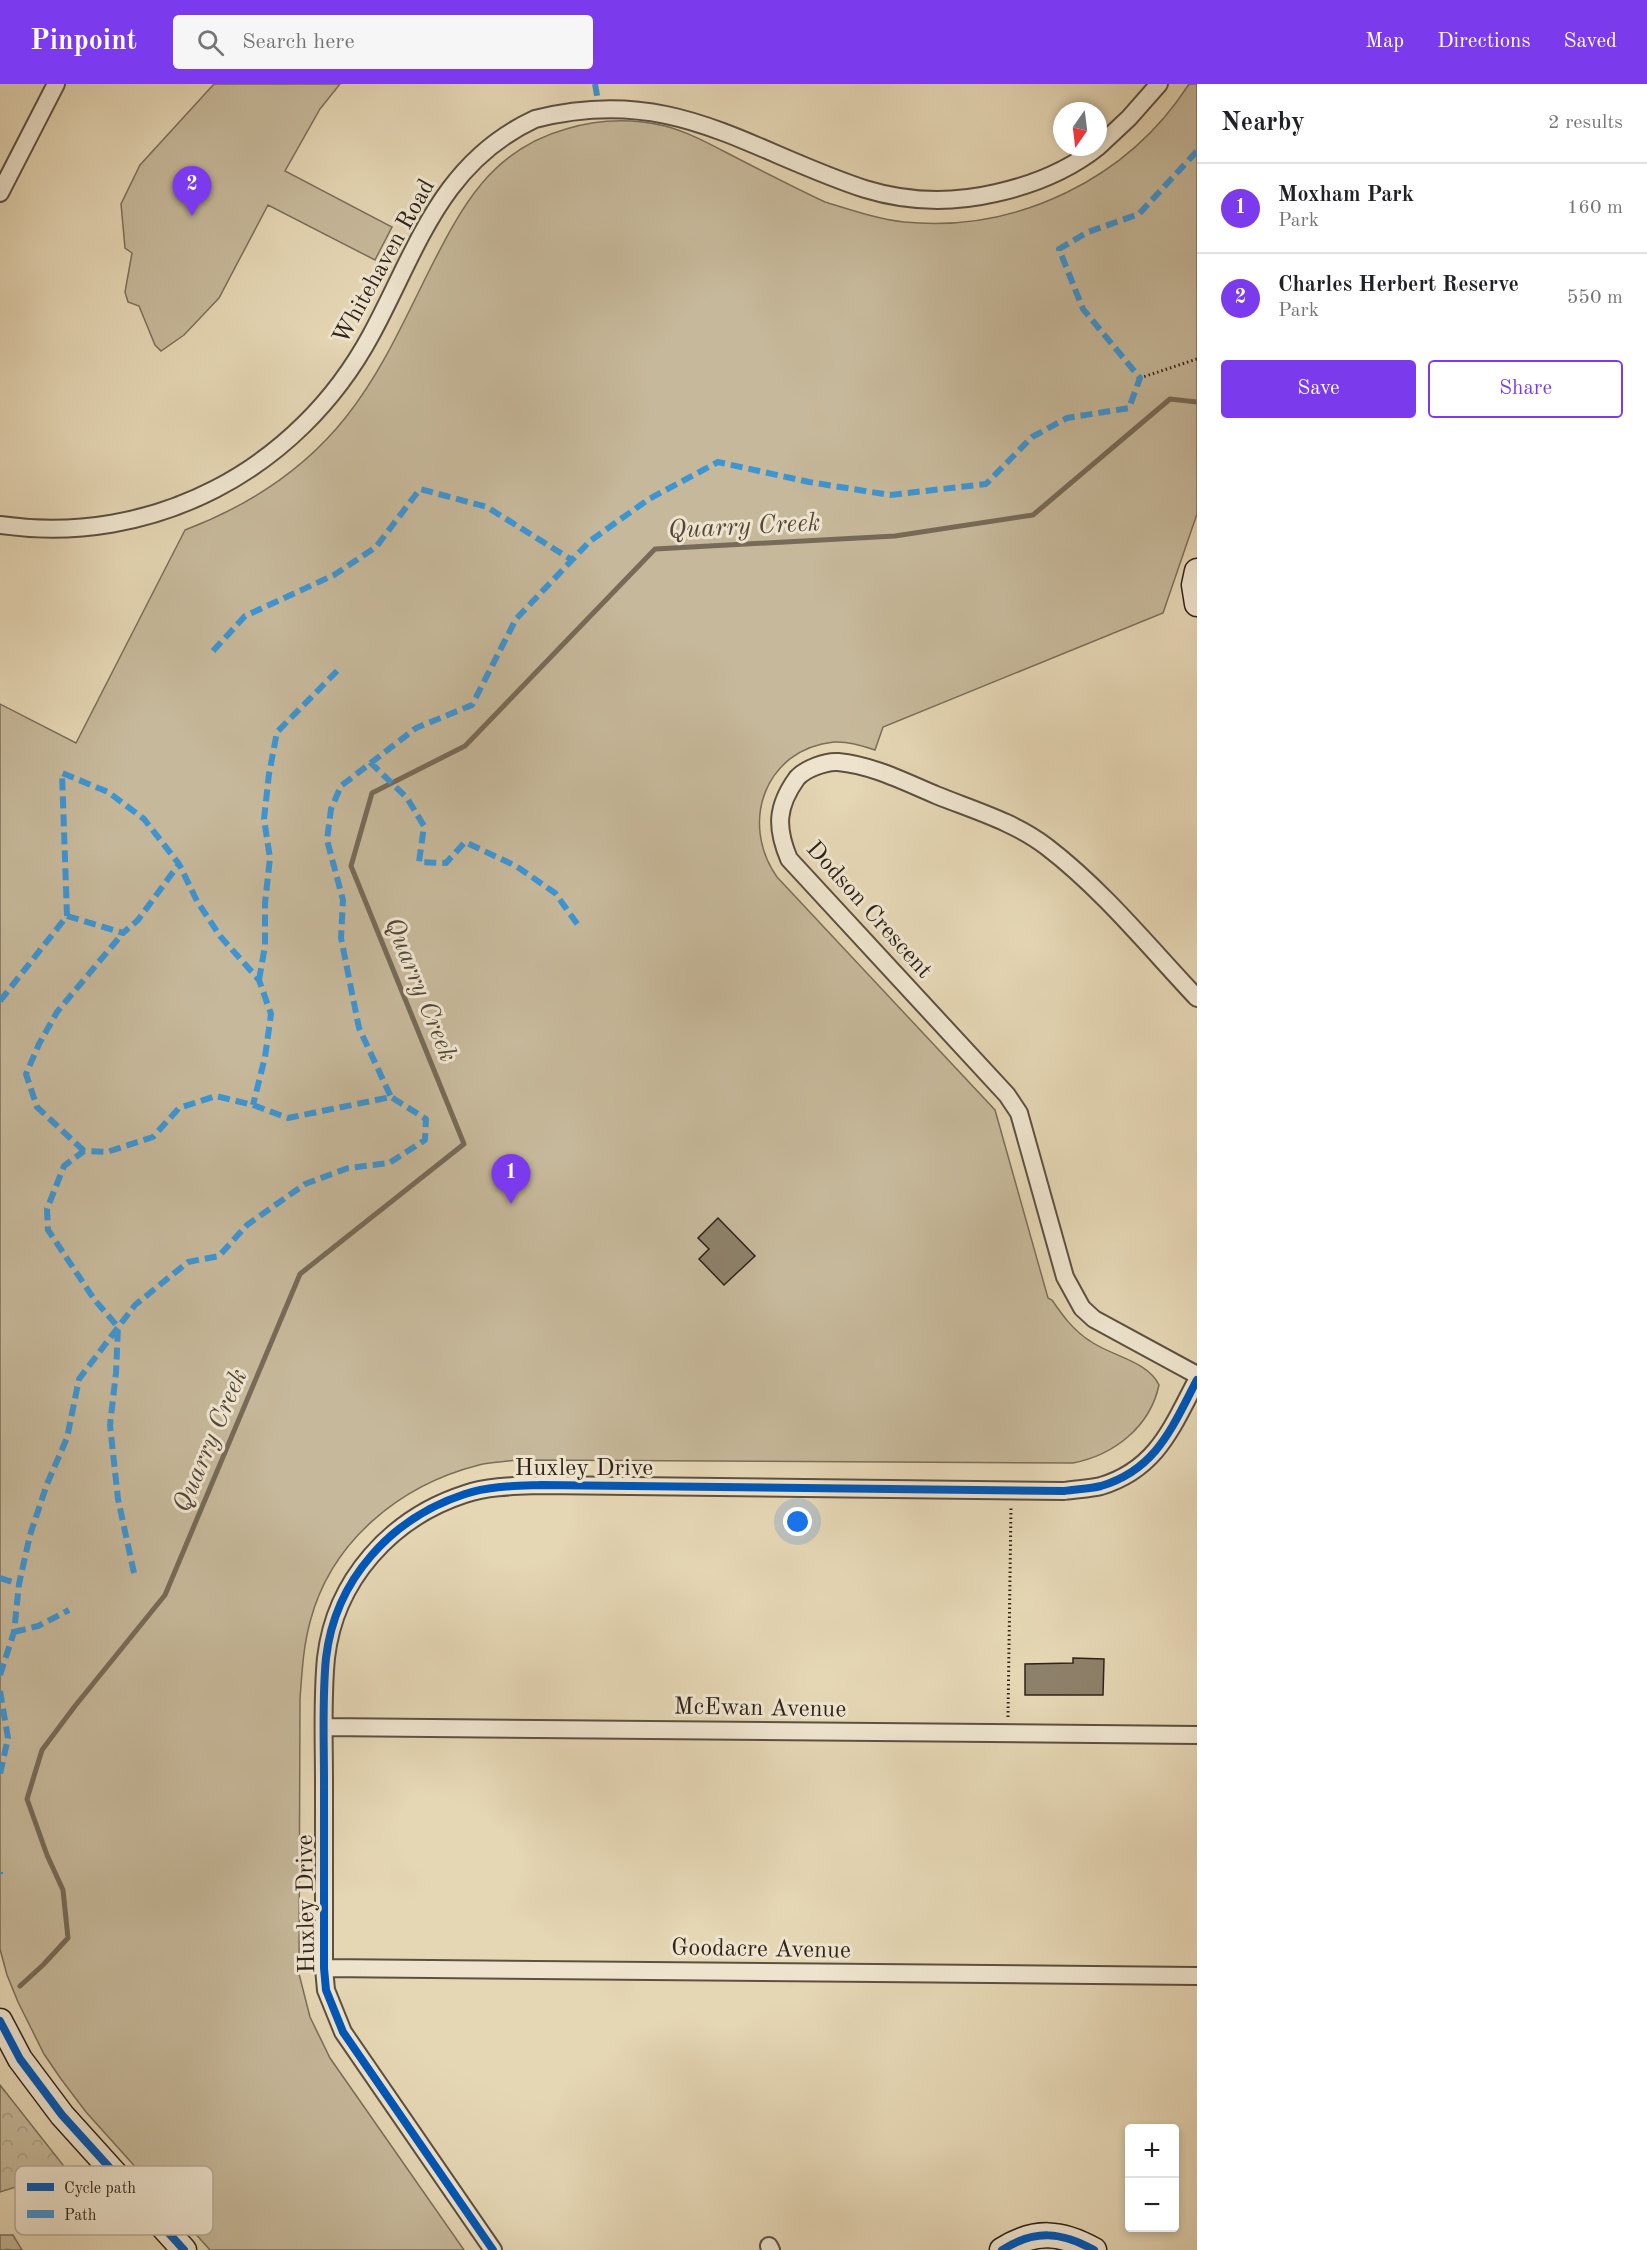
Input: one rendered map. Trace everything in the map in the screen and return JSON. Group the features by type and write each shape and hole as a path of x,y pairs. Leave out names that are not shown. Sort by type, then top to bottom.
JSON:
{"main road":[{"path":"1197,571 1194,585 1197,604"},
{"path":"0,2021 26,2068 62,2115 108,2166"},
{"path":"170,2235 184,2250"},
{"path":"1002,2250 1025,2239 1041,2235 1064,2236 1094,2250"}],"street":[{"path":"0,193 56,84"},
{"name":"Whitehaven Road","path":"1107,139 1130,118 1159,84"},
{"name":"Whitehaven Road","path":"0,525 57,529 85,528 154,514 221,488 272,454 320,408 348,373 370,336 435,208 453,183 475,158 505,135 556,111 598,101 625,98 681,106 724,122 850,183 888,195 923,199 966,198 1005,191 1054,174 1083,156"},
{"name":"Dodson Crescent","path":"1197,998 1079,872 1045,845 1008,824 864,766 835,762 817,766 800,774 791,787 780,819 781,838 789,859 1007,1095 1019,1113 1065,1277 1082,1308 1094,1319 1197,1375"},
{"name":"Huxley Drive","path":"493,2250 343,2032 326,1990 324,1968 324,1727 326,1657 334,1620 351,1582 373,1553 402,1524 431,1508 466,1493 503,1486 1064,1491 1100,1486 1126,1475 1148,1461 1164,1440 1197,1380"},
{"name":"McEwan Avenue","path":"324,1727 1197,1735"},
{"name":"Goodacre Avenue","path":"324,1968 1197,1976"}],"path":[{"path":"1140,378 1197,359"},
{"path":"1008,1733 1012,1490"}],"green space":[{"path":"214,84 340,84 320,109 285,171 392,227 375,260 268,205 219,298 184,335 161,351 155,345 139,306 128,302 125,292 132,253 125,248 121,204 140,165"},
{"path":"1189,84 1197,84 1197,514 1163,613 883,727 875,750 839,742 810,748 791,758 776,774 765,792 760,812 760,834 766,856 777,877 995,1110 1048,1298 1084,1337 1138,1364 1154,1377 1159,1385 1148,1414 1128,1437 1116,1446 1073,1463 516,1460 484,1464 450,1474 422,1487 396,1502 373,1521 352,1542 334,1566 320,1593 306,1641 300,1699 299,1974 310,2017 330,2058 464,2250 210,2250 197,2235 213,2235 213,2166 135,2166 86,2112 44,2054 18,2002 0,1949 0,704 76,743 185,530 253,498 293,470 330,436 359,400 381,365 441,247 467,203 498,166 540,138 566,129 603,122 627,121 665,126 699,139 825,202 894,221 946,223 988,218 1028,208 1066,193 1102,172 1135,147 1164,118"},
{"path":"0,2085 64,2166 15,2166 15,2187 0,2192"},
{"path":"0,2235 13,2235 22,2250 0,2250"}],"building":[{"path":"718,1218 755,1256 724,1285 699,1259 709,1249 698,1238"},
{"path":"1073,1658 1104,1659 1103,1695 1025,1695 1025,1664 1073,1663"}],"waterway":[{"name":"Quarry Creek","path":"20,1986 68,1938 63,1890 47,1855 27,1799 42,1750 165,1595 300,1274 464,1144 351,866 372,793 465,746 655,549 895,536 1033,515 1170,399 1197,402"}],"marked path":[{"path":"595,84 598,101"},
{"path":"134,1573 118,1499 110,1425 118,1327 94,1299 48,1230 47,1209 64,1166 84,1151 107,1152 153,1137 179,1108 216,1096 253,1105 288,1118 391,1097 359,1028 341,938 343,900 327,840 331,809 341,786 416,728 472,705 516,619 590,541 649,499 718,462 809,482 890,495 986,484 1032,437 1067,418 1129,408 1140,378 1083,309 1059,249 1088,232 1139,214 1197,151"},
{"path":"213,651 245,616 334,575 376,547 420,489 487,507 572,560"},
{"path":"259,980 265,946 265,903 270,858 264,819 277,732 339,669"},
{"path":"370,762 407,798 424,826 419,862 446,863 465,842 516,866 555,893 578,925"},
{"path":"0,1001 67,916 62,773 108,792 144,819 179,864 197,901 220,936 259,980 271,1014 265,1057 253,1105"},
{"path":"67,916 123,933 138,920 179,864"},
{"path":"84,1151 37,1107 26,1074 57,1012 123,933"},
{"path":"0,1675 14,1632 19,1584 30,1535 47,1484 67,1438 79,1379 135,1305 188,1262 219,1256 247,1225 305,1184 348,1168 389,1163 425,1140 426,1119 391,1097"},
{"path":"0,1578 19,1584"},
{"path":"14,1632 38,1626 69,1610"},
{"path":"0,1691 8,1738 0,1774"}],"cycle path":[{"path":"493,2250 343,2032 326,1990 324,1968 326,1658 341,1603 354,1578 371,1556 413,1519 438,1505 474,1491 503,1487 541,1485 1064,1491 1101,1486 1136,1469 1161,1444 1197,1380"},
{"path":"0,2021 20,2059 62,2115 108,2166"},
{"path":"170,2235 184,2250"},
{"path":"1002,2250 1026,2239 1048,2235 1071,2239 1094,2250"}],"place":[{"name":"Charles Herbert Reserve","path":"192,216"},
{"name":"Moxham Park","path":"511,1204"}]}
